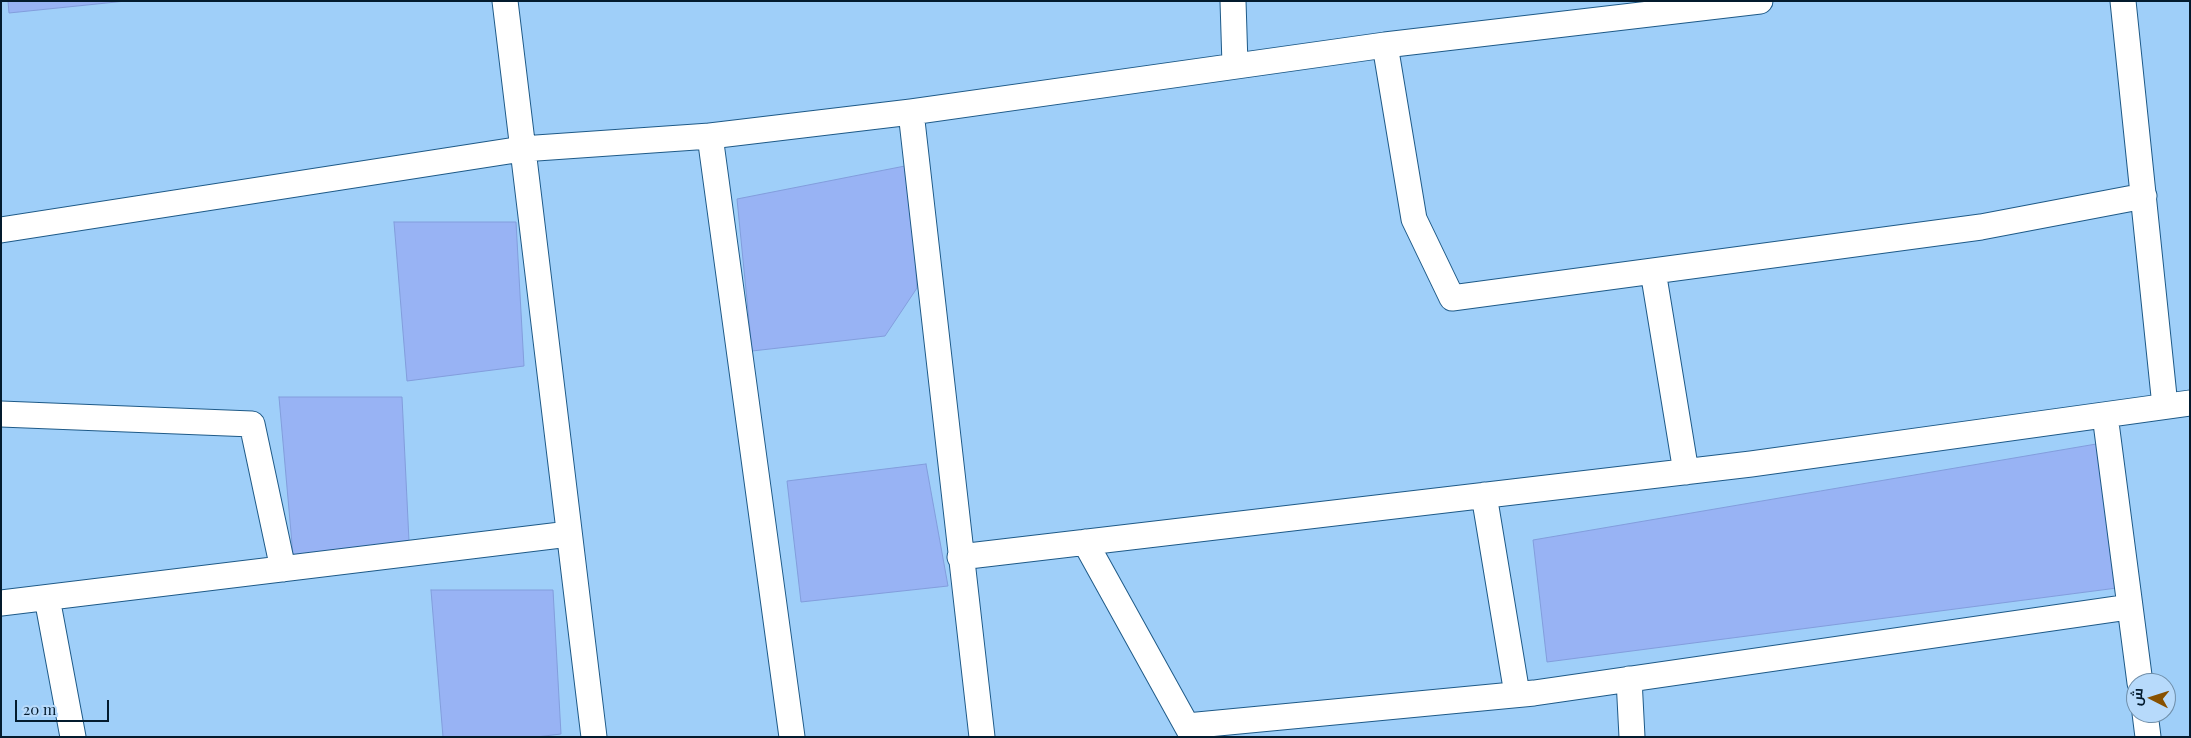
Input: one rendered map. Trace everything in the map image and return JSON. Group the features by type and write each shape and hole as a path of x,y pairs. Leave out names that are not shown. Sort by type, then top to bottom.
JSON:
{"street":[{"path":"505,1 594,737"},
{"path":"1233,1 1235,65"},
{"path":"1,230 522,149 710,136 911,112 1385,44 1760,1"},
{"path":"2123,1 2165,406"},
{"path":"1385,44 1414,219 1452,298 1980,227 2144,196"},
{"path":"911,112 960,557 982,737"},
{"path":"710,136 792,737"},
{"path":"1653,271 1686,472"},
{"path":"960,557 1686,472 2190,403"},
{"path":"1,414 252,424 283,569"},
{"path":"2105,415 2139,673"},
{"path":"1484,496 1517,694"},
{"path":"1,603 569,534"},
{"path":"1085,542 1190,731 1517,694 2129,608"},
{"path":"47,598 73,737"},
{"path":"1629,679 1632,737"},
{"path":"2146,723 2148,737"}],"building":[{"path":"8,1 126,1 9,13"},
{"path":"910,165 917,288 885,336 752,351 737,199"},
{"path":"394,222 516,222 524,366 407,381"},
{"path":"279,397 402,397 409,541 293,555"},
{"path":"2108,442 2117,588 1547,662 1533,540"},
{"path":"926,464 948,586 801,602 787,481"},
{"path":"431,590 553,590 561,734 536,737 443,737"}]}
